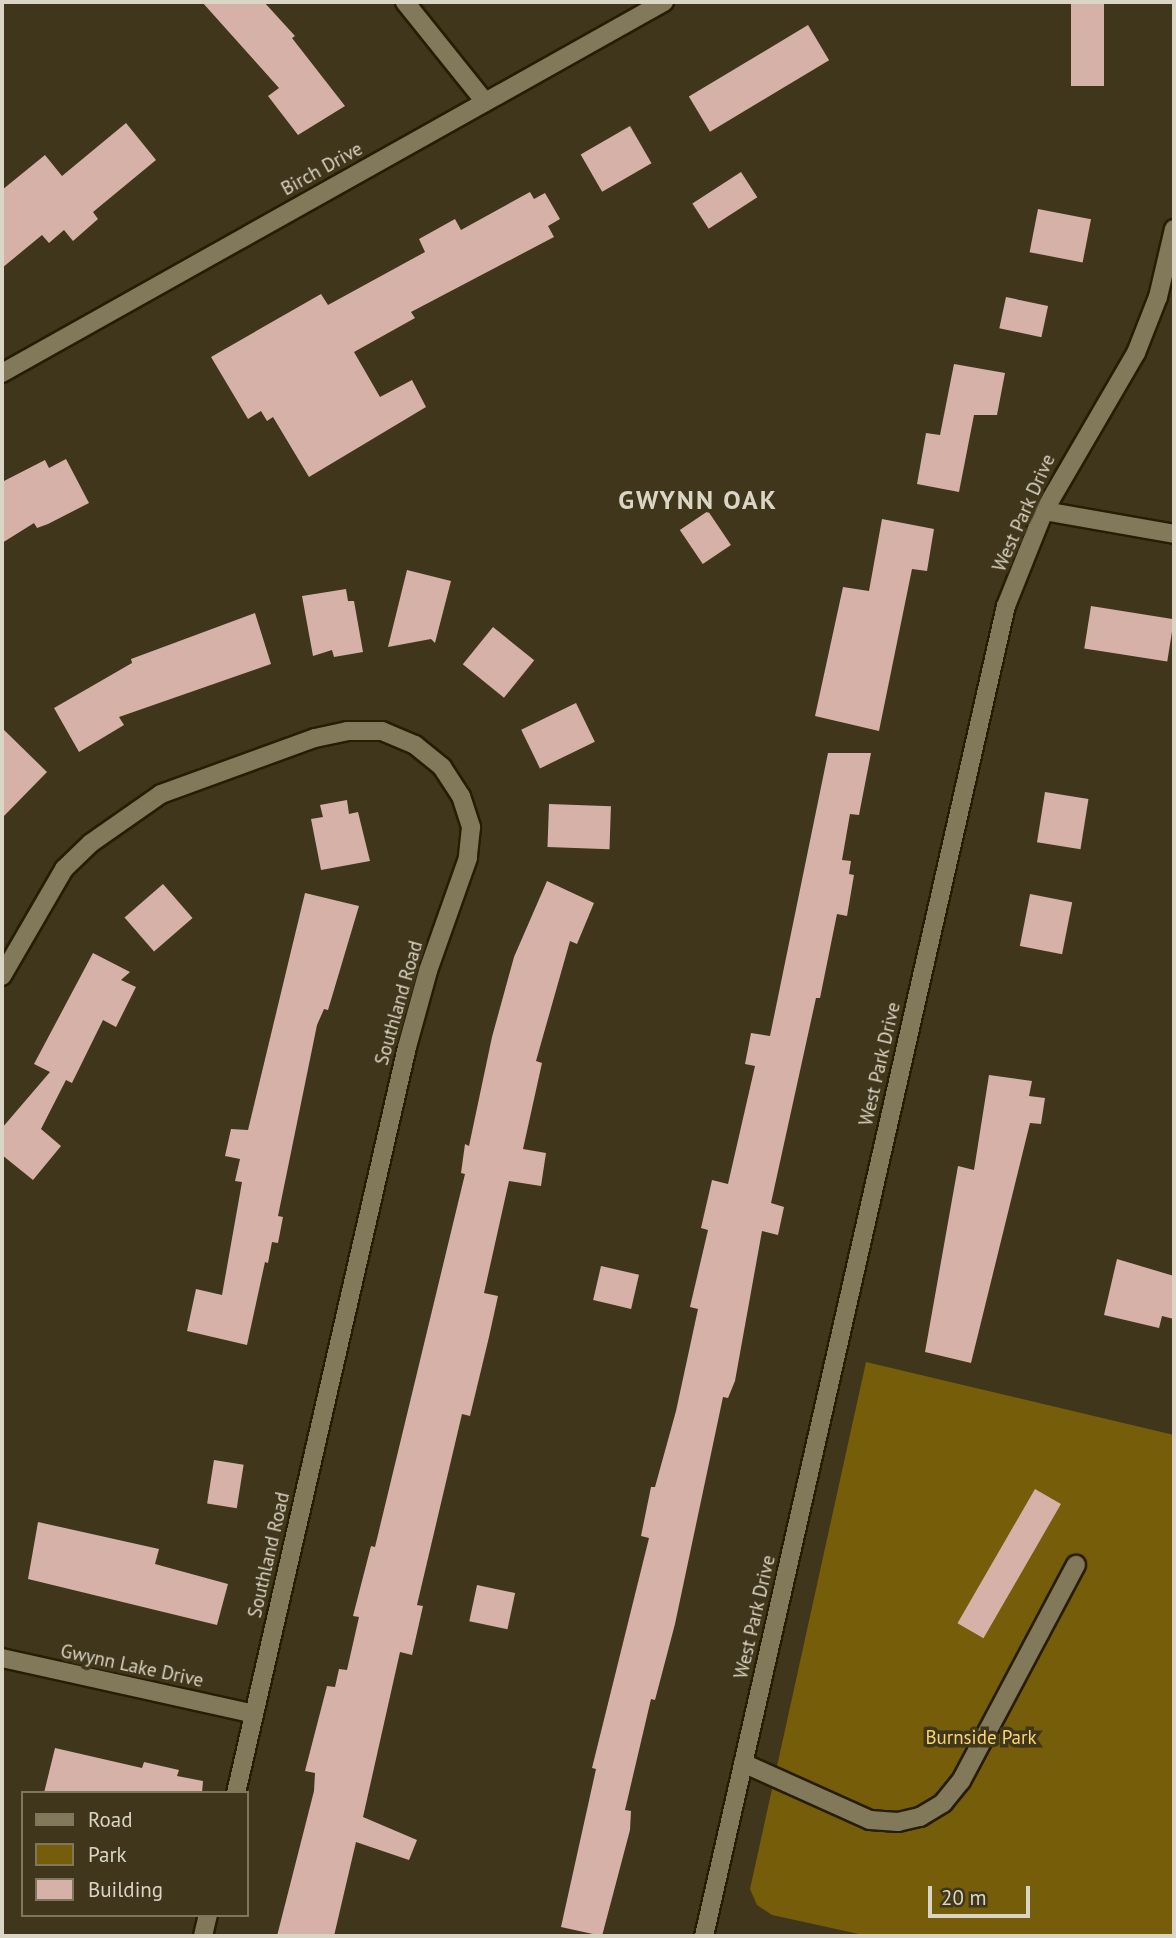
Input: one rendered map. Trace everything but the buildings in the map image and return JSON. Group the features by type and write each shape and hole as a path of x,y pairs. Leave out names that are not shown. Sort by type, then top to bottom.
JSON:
{"street":[{"path":"405,2 485,102"},
{"name":"Birch Drive","path":"2,373 664,2"},
{"name":"West Park Drive","path":"704,1936 1006,606 1044,511 1136,353 1158,297 1174,229"},
{"path":"1044,511 1174,534"},
{"name":"Southland Road","path":"2,976 64,869 91,842 162,794 315,738 348,731 382,731 415,746 442,766 461,796 471,827 468,858 407,1047 236,1791"},
{"path":"743,1763 870,1819 898,1822 920,1817 943,1803 961,1781 1076,1565"},
{"name":"Gwynn Lake Drive","path":"2,1658 254,1714"},
{"path":"204,1936 208,1917"}],"green space":[{"name":"Burnside Park","path":"866,1362 1174,1435 1174,1936 868,1936 772,1915 757,1905 750,1889"}],"district":[{"name":"GWYNN OAK","path":"698,500"}]}
